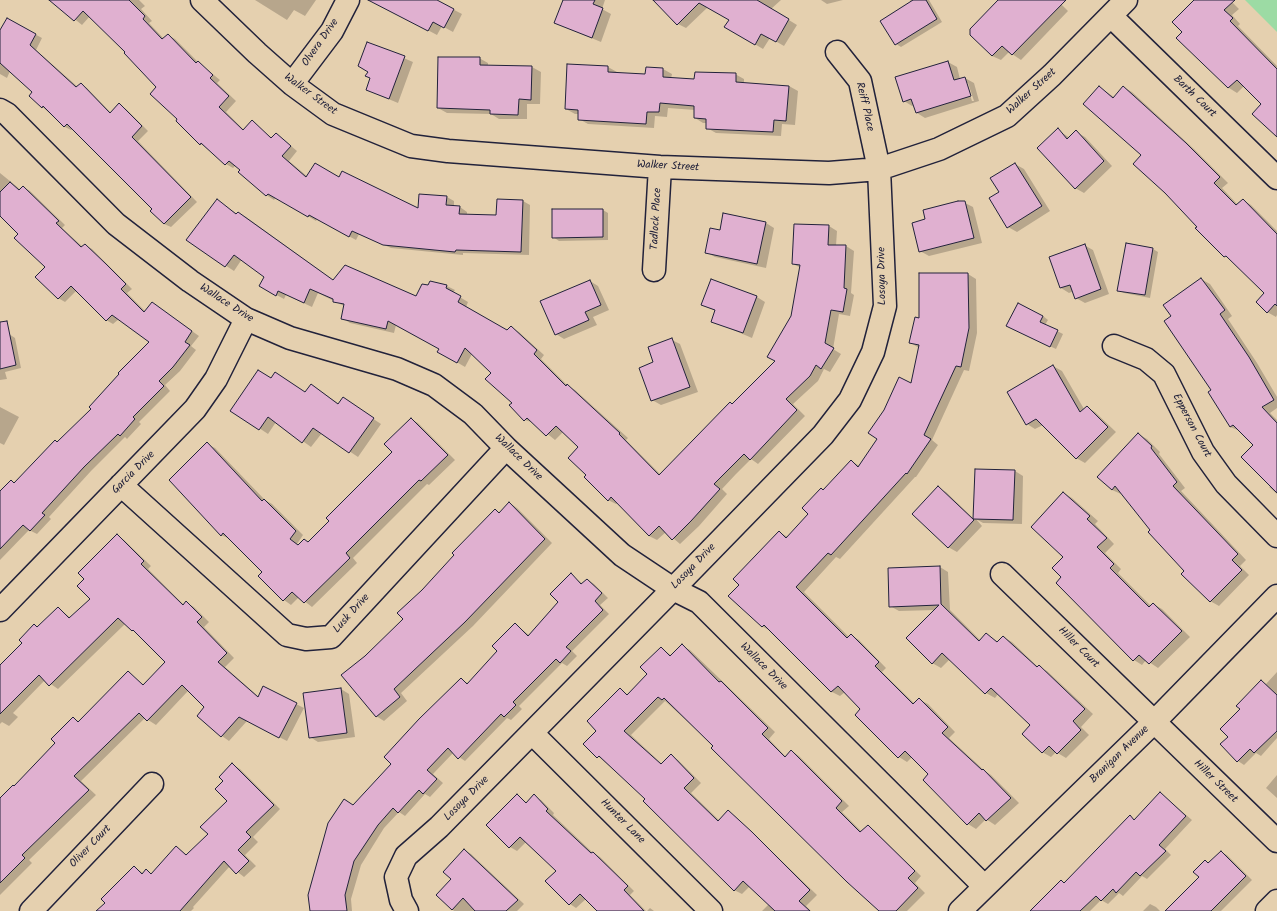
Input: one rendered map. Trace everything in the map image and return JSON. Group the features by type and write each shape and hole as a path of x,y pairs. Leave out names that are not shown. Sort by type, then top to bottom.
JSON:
{"street":[{"name":"Walker Street","path":"202,0 257,53 292,84 333,114 411,146 448,151 660,167 829,173 879,169 939,149 1007,116 1052,75 1126,0"},
{"name":"Olvera Drive","path":"292,84 332,31 348,0"},
{"name":"Barth Court","path":"1111,16 1277,178"},
{"name":"Reiff Place","path":"837,52 860,81 879,169"},
{"name":"Wallace Drive","path":"0,110 7,114 116,224 190,281 246,319 290,338 397,369 434,385 473,414 506,448 622,555 673,589 699,602 984,886"},
{"name":"Tadlock Place","path":"654,270 660,167"},
{"name":"Losoya Drive","path":"407,911 401,900 396,878 406,856 439,827 823,435 850,400 873,352 885,306 879,169"},
{"name":"Garcia Drive","path":"0,610 121,484 195,410 216,379 246,319"},
{"name":"Epperson Court","path":"1114,346 1146,359 1164,374 1203,452 1226,484 1277,536"},
{"name":"Lusk Drive","path":"121,484 287,635 306,639 331,637 506,448"},
{"name":"Hiller Court","path":"1002,574 1154,722"},
{"name":"Branigan Avenue","path":"960,911 1154,722 1277,596"},
{"name":"Hiller Street","path":"1154,722 1277,841"},
{"name":"Hunter Lane","path":"532,733 711,911"},
{"name":"Oliver Court","path":"30,911 152,784"},
{"path":"1268,911 1277,901"}],"green space":[{"path":"1245,0 1277,0 1277,32"}],"building":[{"path":"49,0 129,0 145,16 143,19 162,39 168,34 196,63 198,61 213,75 210,78 229,96 219,107 243,130 252,120 271,138 276,133 291,146 282,156 306,177 315,163 339,177 342,171 418,208 419,194 447,196 446,205 460,206 459,214 496,215 497,199 523,200 521,252 456,250 455,252 383,245 352,231 349,237 309,215 308,217 268,194 266,196 238,172 240,170 229,161 225,165 201,143 200,145 176,121 177,119 150,94 156,87 124,53 125,52 83,11 74,21"},
{"path":"368,0 437,0 454,9 444,28 433,22 428,31"},
{"path":"563,0 595,0 593,4 603,8 592,38 554,23"},
{"path":"653,0 757,0 789,19 776,42 761,34 755,45 724,27 729,20 699,3 677,25"},
{"path":"913,0 926,0 937,19 895,45 880,21"},
{"path":"998,0 1066,0 1012,55 1002,46 992,56 970,35 970,29"},
{"path":"1194,0 1235,0 1224,10 1233,18 1230,21 1277,69 1277,137 1252,114 1261,104 1237,80 1228,88 1176,38 1182,32 1172,22"},
{"path":"7,18 36,34 30,45 76,87 81,83 110,113 119,103 142,126 132,137 191,197 164,224 150,211 152,209 67,124 64,127 43,106 42,108 29,96 32,92 0,63 0,30"},
{"path":"367,42 405,56 389,99 366,90 370,78 365,76 368,72 358,66"},
{"path":"438,57 480,57 480,65 532,66 531,100 519,99 518,115 490,114 490,110 437,108"},
{"path":"948,61 954,80 965,77 971,96 916,113 911,99 903,102 895,77"},
{"path":"567,64 608,66 608,72 645,74 646,67 663,68 663,77 694,79 695,72 736,73 736,82 789,86 786,121 774,120 773,132 706,129 706,119 694,118 694,106 660,103 659,112 647,112 646,124 578,120 578,110 565,109"},
{"path":"1099,86 1113,98 1123,86 1186,143 1220,177 1214,183 1236,205 1243,199 1277,234 1277,306 1275,304 1267,313 1256,302 1264,293 1226,256 1224,257 1195,228 1197,227 1165,193 1133,164 1141,155 1083,104"},
{"path":"1058,128 1067,139 1076,130 1104,161 1075,189 1037,148"},
{"path":"1015,163 1042,206 1007,228 989,198 999,192 990,178"},
{"path":"10,182 19,190 23,186 59,221 56,223 81,247 85,244 106,264 126,284 121,289 144,312 152,302 192,331 185,342 190,345 173,367 159,381 164,386 133,417 135,419 120,436 118,434 84,467 42,513 45,515 30,531 23,525 0,549 0,491 11,480 14,483 55,440 57,442 91,409 89,407 119,374 118,373 149,342 112,315 106,321 71,286 58,299 35,277 45,267 14,238 18,234 0,216 0,192"},
{"path":"217,199 236,214 238,212 333,280 345,265 416,296 422,284 428,285 430,281 447,285 446,288 461,296 458,302 507,330 511,326 537,350 534,354 566,386 567,384 620,433 619,434 659,475 730,402 732,404 775,361 767,357 791,316 800,265 792,264 794,224 829,225 828,245 846,245 844,288 847,289 843,312 831,310 825,343 834,348 821,369 816,365 810,376 786,399 797,410 750,460 744,454 714,484 720,489 672,540 659,526 649,536 611,497 608,501 584,477 586,475 568,458 578,447 556,426 546,436 527,418 524,421 509,405 512,403 485,379 491,373 465,348 457,363 437,352 439,349 388,321 386,329 341,319 344,304 333,302 333,299 310,289 304,303 278,291 276,296 259,286 264,277 234,255 225,267 186,240"},
{"path":"958,201 965,201 974,238 919,252 912,223 925,219 923,210"},
{"path":"552,209 603,209 603,237 552,238"},
{"path":"723,213 766,222 757,264 705,253 710,228 720,230"},
{"path":"1126,243 1153,248 1145,295 1117,291"},
{"path":"1085,244 1101,289 1075,299 1070,285 1060,288 1049,257"},
{"path":"919,273 968,273 969,328 961,367 956,366 924,435 931,439 907,474 906,473 831,555 828,553 796,587 847,638 851,634 879,662 875,666 913,704 919,698 948,727 942,733 982,770 983,769 1011,798 986,821 979,813 967,825 923,780 928,774 905,751 898,758 855,715 860,709 838,686 831,692 764,625 762,627 728,596 739,585 733,579 779,531 786,538 808,514 802,508 821,488 823,490 851,460 858,467 877,439 868,433 884,410 899,377 911,383 919,345 909,343 915,317 919,318"},
{"path":"1201,278 1225,310 1220,314 1249,357 1274,400 1262,407 1277,423 1277,493 1241,457 1253,445 1233,425 1230,427 1208,392 1211,390 1164,321 1171,316 1163,305"},
{"path":"711,279 757,296 743,333 711,322 715,310 701,305"},
{"path":"590,280 601,305 585,312 589,320 555,335 540,301"},
{"path":"1018,303 1043,316 1040,322 1058,330 1050,347 1006,326"},
{"path":"7,321 16,365 0,369 0,322"},
{"path":"672,338 690,387 651,401 639,368 653,362 648,347"},
{"path":"1053,365 1080,412 1087,406 1108,427 1076,459 1036,419 1026,425 1007,392"},
{"path":"258,370 271,378 275,372 305,392 311,384 338,404 343,397 374,418 349,453 313,428 302,443 268,417 259,430 230,411"},
{"path":"411,418 448,455 421,481 419,480 346,553 350,558 304,603 292,592 283,601 258,576 262,572 223,533 221,536 169,480 207,442 262,501 264,499 296,531 290,539 298,545 304,539 308,542 329,521 326,518 392,452 384,444"},
{"path":"1138,433 1152,446 1151,448 1177,482 1173,486 1238,554 1232,560 1242,570 1210,602 1181,574 1184,571 1148,532 1150,530 1115,486 1112,490 1097,477"},
{"path":"975,469 1015,470 1013,520 973,519"},
{"path":"938,486 974,520 948,548 912,514"},
{"path":"1063,492 1090,516 1087,519 1107,538 1097,547 1114,564 1110,568 1149,607 1153,603 1182,631 1149,664 1139,655 1133,661 1056,583 1061,577 1052,568 1063,557 1031,527"},
{"path":"509,502 545,539 465,622 394,689 400,697 376,717 341,675 365,656 403,619 397,613 422,590 454,555 452,553 495,509 499,513"},
{"path":"117,534 144,561 141,564 183,605 186,601 202,617 197,622 227,653 218,662 258,697 263,686 297,703 279,738 239,717 221,737 197,716 204,707 182,685 147,721 139,713 74,776 89,790 22,855 25,858 0,883 0,798 13,785 14,786 55,743 51,739 73,717 78,722 128,671 143,685 165,662 133,630 132,631 118,618 49,686 39,675 0,714 0,665 22,643 19,640 34,624 37,627 58,607 69,618 90,599 77,586 84,579 78,573"},
{"path":"940,566 941,604 979,641 986,633 997,642 1003,636 1037,667 1039,665 1085,709 1073,721 1081,730 1057,754 1049,746 1042,753 1022,734 1030,725 991,688 985,694 942,653 932,664 906,638 939,605 889,607 888,568"},
{"path":"571,573 581,584 587,579 602,593 595,601 603,610 566,647 571,651 560,663 556,659 513,702 516,705 504,717 501,714 458,759 448,748 427,770 437,779 423,794 419,790 398,813 393,808 378,825 354,861 345,895 347,911 310,911 308,895 328,823 344,799 353,805 391,764 384,757 419,719 461,678 467,684 497,651 492,646 515,623 528,636 558,602 550,594"},
{"path":"682,644 719,682 721,681 768,728 762,734 785,757 791,750 842,801 836,808 860,832 868,825 915,871 908,878 918,888 896,911 879,911 847,882 711,748 713,746 664,698 662,700 658,697 624,731 661,764 671,754 694,778 684,788 718,821 728,810 752,832 810,890 799,901 810,911 775,911 743,881 734,891 643,801 645,799 599,756 597,758 583,744 596,731 587,721 620,688 627,695 647,674 640,667 661,647 670,656"},
{"path":"1261,680 1277,695 1277,731 1254,753 1250,749 1237,762 1220,744 1228,737 1220,729 1240,709 1236,706"},
{"path":"341,688 347,733 309,738 303,693"},
{"path":"232,763 274,805 246,832 251,837 238,850 249,861 236,874 224,861 180,911 96,911 105,903 101,899 134,866 142,874 146,869 151,874 176,846 186,855 208,834 200,827 227,801 215,789 223,781 219,777"},
{"path":"1160,792 1186,816 1159,845 1166,851 1140,876 1136,872 1116,893 1113,889 1101,901 1096,896 1080,911 1030,911 1061,880 1064,883 1130,815 1134,820"},
{"path":"517,794 526,803 534,794 548,809 546,811 591,853 593,852 628,886 624,890 644,911 597,911 580,894 569,905 545,881 556,871 520,837 509,848 486,825"},
{"path":"464,849 518,900 506,911 475,911 463,898 452,910 436,895 451,879 443,872"},
{"path":"1221,851 1246,876 1211,911 1165,911 1199,877 1193,872 1205,860 1208,863"}]}
